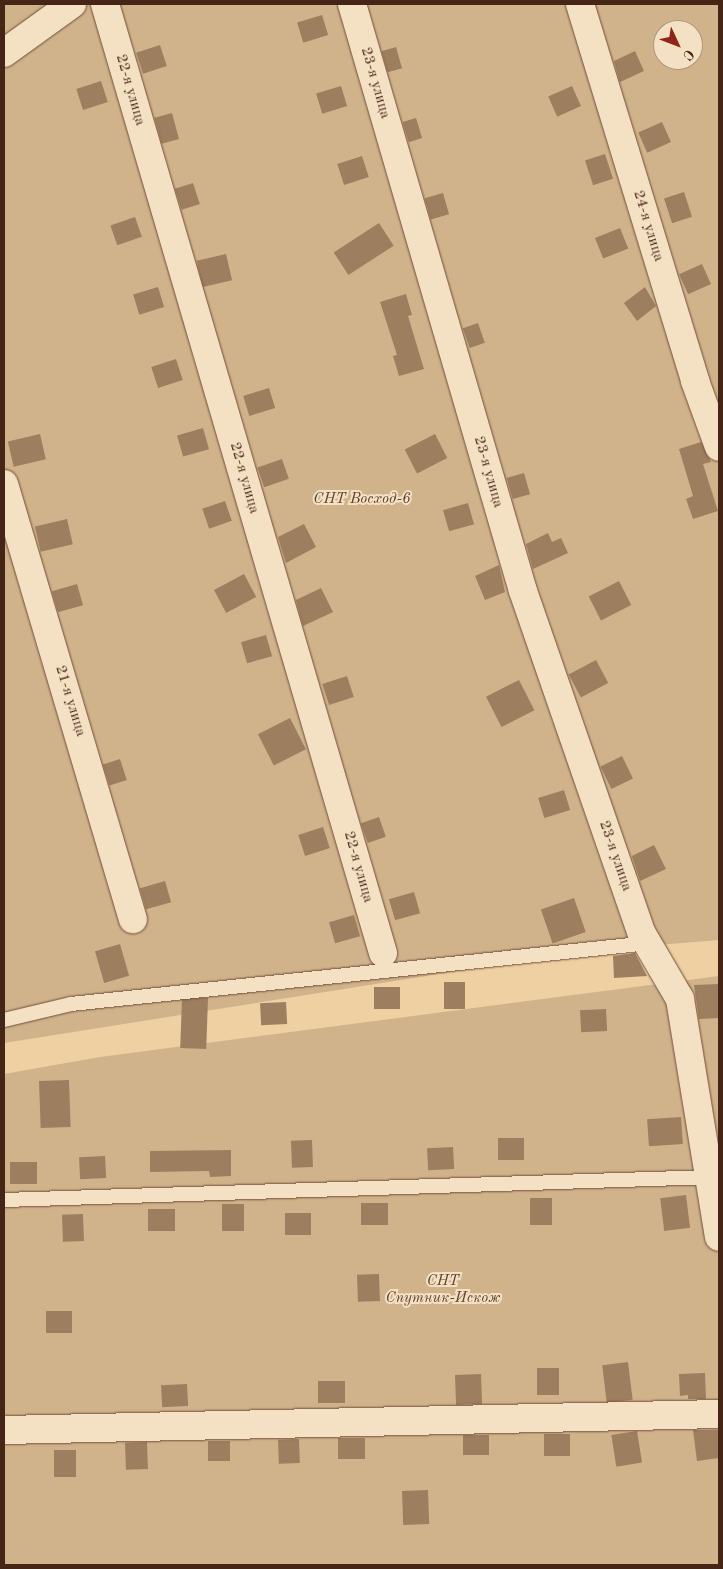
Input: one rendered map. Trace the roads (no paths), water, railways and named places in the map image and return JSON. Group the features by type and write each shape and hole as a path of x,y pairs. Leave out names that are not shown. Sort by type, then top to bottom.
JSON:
{"street":[{"path":"4,53 72,4"},
{"name":"22-я улица","path":"105,4 383,953"},
{"name":"23-я улица","path":"352,4 522,591 646,939 680,998 714,1177 719,1237"},
{"name":"24-я улица","path":"580,4 695,381 719,446"},
{"name":"21-я улица","path":"4,484 134,919"},
{"path":"4,1430 719,1414"}],"lane":[{"path":"4,1020 71,1004 646,939"},
{"path":"4,1200 714,1177"}],"park label":[{"name":"СНТ Восход-6","path":"362,500"},
{"name":"СНТ Спутник-Искож","path":"443,1290"}]}
